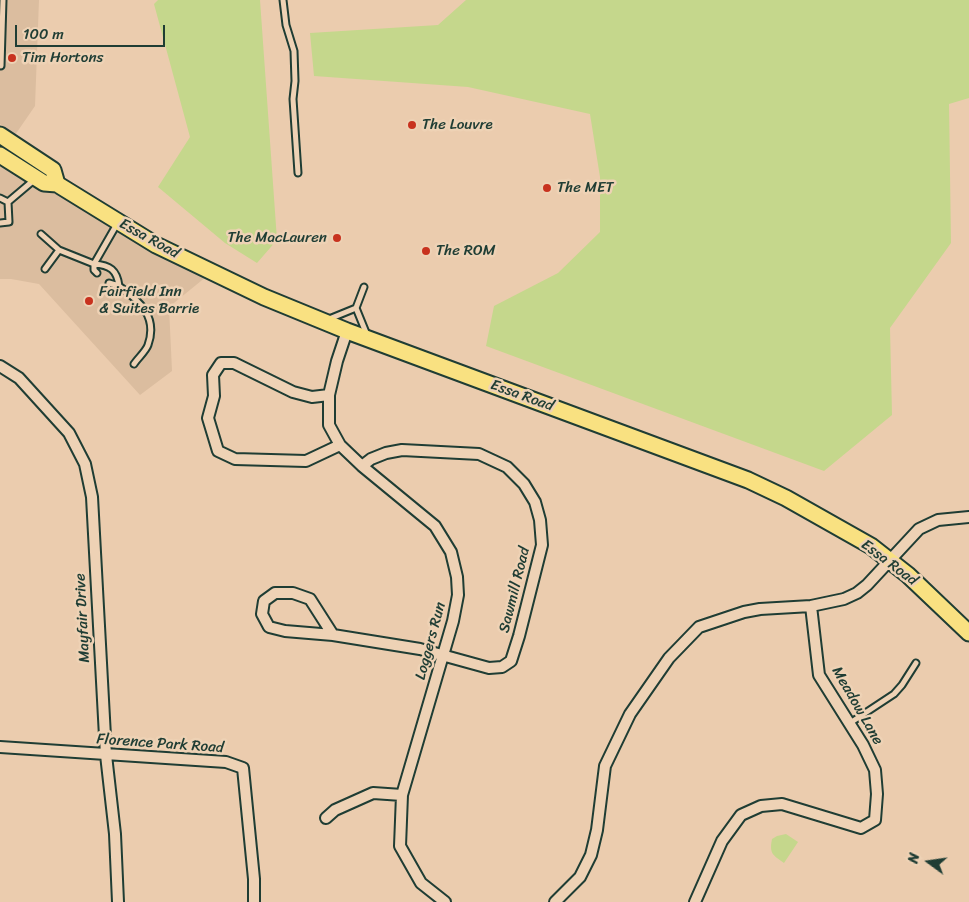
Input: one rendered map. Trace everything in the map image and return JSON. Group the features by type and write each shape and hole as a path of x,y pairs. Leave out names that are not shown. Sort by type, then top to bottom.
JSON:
{"main road":[{"name":"Essa Road","path":"0,135 52,170 57,184"},
{"name":"Essa Road","path":"0,155 44,183 57,184 156,245 264,297 347,332 748,480 786,498 871,546 908,575 969,633"}],"street":[{"name":"Loggers Run","path":"347,332 337,361 329,395 330,425 340,445 362,466 435,526 451,552 457,577 458,595 453,621 402,795 400,846 421,883 445,902"},
{"path":"329,395 312,397 293,392 234,364 221,363 213,375 214,396 208,418 218,451 235,459 306,461 340,445"},
{"name":"Mayfair Drive","path":"0,366 19,378 68,433 85,464 92,497 106,755 115,834 118,902"},
{"name":"Sawmill Road","path":"362,466 371,459 386,453 402,450 479,454 507,468 524,484 535,502 540,520 542,545 511,661 502,667 489,668 444,655"},
{"path":"555,902 580,877 591,854 597,830 605,766 630,714 670,658 699,628 744,612 760,609 811,606 844,599 867,585 919,529 938,520 969,517"},
{"path":"333,635 310,599 293,593 275,593 264,601 262,614 269,627 285,631 333,635 420,648 444,655"},
{"name":"Meadow Lane","path":"695,902 722,841 741,815 761,806 782,804 861,828 875,820 877,794 875,770 863,745 819,675 811,606"},
{"name":"Florence Park Road","path":"0,747 226,762 243,768 254,879 254,902"},
{"path":"326,818 335,810 373,794 402,795"}],"lane":[{"path":"1,66 3,0"},
{"path":"284,0 286,25 294,51 295,81 293,99 298,173"},
{"path":"8,202 36,178"},
{"path":"0,198 8,202"},
{"path":"0,223 9,222 8,202"},
{"path":"97,273 94,270 94,264 118,222"},
{"path":"41,234 59,250 94,264 108,267 117,275 119,286"},
{"path":"45,269 59,250"},
{"path":"109,283 119,286 138,301 150,318 151,328 148,346 134,364"},
{"path":"364,287 356,308 368,339"},
{"path":"323,321 356,308"},
{"path":"850,723 894,694 916,663"}],"shaded area":[{"path":"0,0 39,0 35,106 15,135 0,124"},
{"path":"0,146 57,184 212,272 169,307 172,371 140,395 39,284 0,279"}],"green space":[{"path":"158,0 260,0 277,240 257,263 225,243 158,187 190,137 154,4"},
{"path":"466,0 969,0 969,98 949,104 951,243 890,328 892,415 824,471 486,346 494,306 558,273 600,232 600,177 590,114 468,87 314,76 310,33 438,25"},
{"path":"786,834 798,842 784,863 773,854 771,844 772,839"}],"place":[{"name":"Tim Hortons","path":"12,58"},
{"name":"The Louvre","path":"412,125"},
{"name":"The MET","path":"547,188"},
{"name":"The MacLauren","path":"337,238"},
{"name":"The ROM","path":"426,251"},
{"name":"Fairfield Inn & Suites Barrie","path":"89,301"}]}
